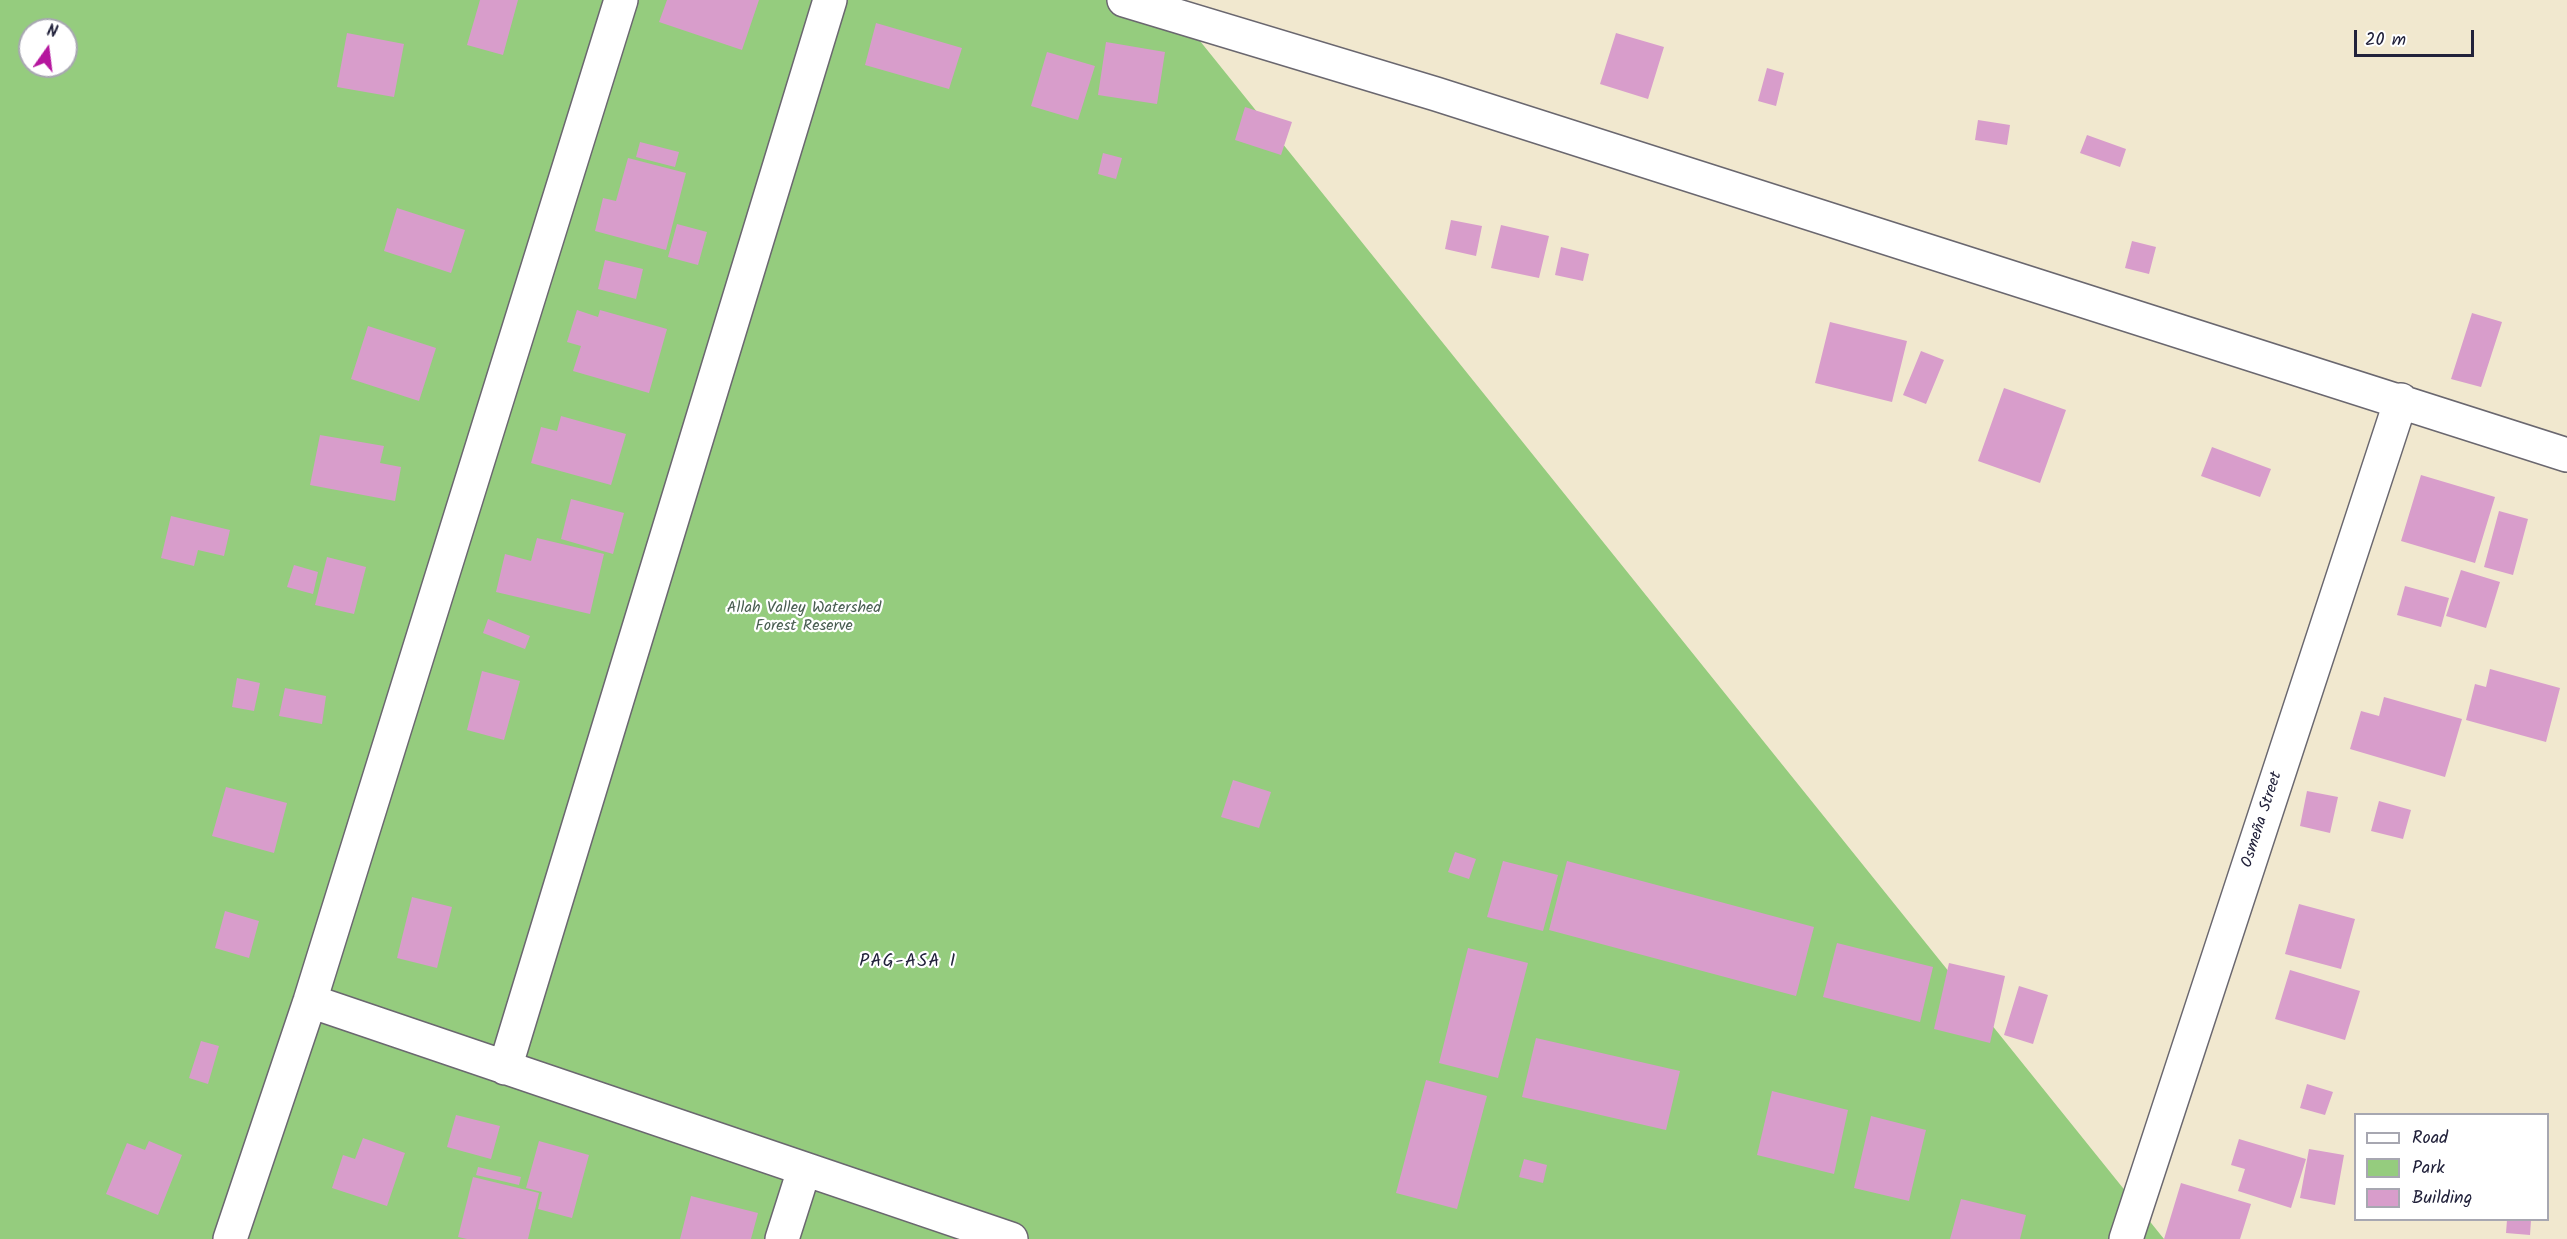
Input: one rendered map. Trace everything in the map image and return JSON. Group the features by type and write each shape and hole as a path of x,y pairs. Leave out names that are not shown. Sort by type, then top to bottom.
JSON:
{"street":[{"path":"230,1239 310,1001 621,0"},
{"path":"505,1068 830,0"},
{"path":"1124,0 1436,94 2401,400 2567,455"},
{"name":"Osmeña Street","path":"2126,1239 2401,400"},
{"path":"310,1001 1011,1239"},
{"path":"782,1239 804,1170"}],"green space":[{"name":"Allah Valley Watershed Forest Reserve","path":"0,0 1167,0 2164,1239 0,1239"}],"building":[{"path":"480,0 518,0 503,55 467,45"},
{"path":"667,0 759,0 742,50 659,22"},
{"path":"876,23 962,48 949,89 865,65"},
{"path":"347,33 404,44 394,97 337,87"},
{"path":"1616,33 1664,47 1648,99 1600,84"},
{"path":"1106,42 1165,52 1157,104 1098,95"},
{"path":"1047,52 1095,66 1078,120 1031,106"},
{"path":"1767,68 1784,73 1776,106 1758,101"},
{"path":"1245,107 1292,122 1281,155 1235,140"},
{"path":"1978,120 2010,125 2007,145 1975,140"},
{"path":"2087,135 2126,149 2120,167 2080,153"},
{"path":"640,142 679,152 675,167 636,157"},
{"path":"1103,153 1122,158 1116,179 1098,174"},
{"path":"628,158 686,173 666,250 595,231 603,198 616,201"},
{"path":"397,208 465,230 451,273 384,251"},
{"path":"1451,220 1482,226 1476,256 1445,249"},
{"path":"677,224 707,232 698,265 668,257"},
{"path":"1501,225 1549,236 1539,278 1491,268"},
{"path":"2132,241 2156,247 2149,274 2125,268"},
{"path":"1561,247 1589,254 1583,281 1555,275"},
{"path":"605,260 643,269 636,299 598,289"},
{"path":"577,310 598,317 600,310 667,329 649,393 573,371 581,346 567,342"},
{"path":"2472,313 2502,322 2481,387 2451,379"},
{"path":"1830,322 1907,341 1892,402 1815,383"},
{"path":"368,326 436,348 419,401 351,379"},
{"path":"1921,351 1944,360 1926,404 1903,395"},
{"path":"2004,388 2066,410 2040,483 1978,461"},
{"path":"561,416 626,434 611,485 531,463 541,427 557,431"},
{"path":"320,435 384,446 380,463 401,467 395,501 310,485"},
{"path":"2212,447 2271,469 2260,497 2201,476"},
{"path":"2421,475 2495,497 2475,563 2401,541"},
{"path":"571,499 624,513 613,554 561,539"},
{"path":"2499,511 2528,519 2513,575 2484,567"},
{"path":"171,516 230,530 224,556 198,550 194,566 161,558"},
{"path":"537,538 604,554 590,614 496,592 505,554 531,561"},
{"path":"327,557 366,567 354,614 315,605"},
{"path":"294,565 318,572 313,594 287,587"},
{"path":"2461,570 2500,582 2486,628 2446,616"},
{"path":"2405,586 2449,598 2441,627 2397,615"},
{"path":"488,619 530,636 525,649 483,633"},
{"path":"2490,669 2560,688 2546,742 2466,720 2475,684 2486,687"},
{"path":"482,671 520,681 504,740 467,730"},
{"path":"237,678 260,683 254,711 232,707"},
{"path":"285,688 326,696 322,724 279,716"},
{"path":"2384,697 2462,719 2445,777 2350,749 2361,711 2379,716"},
{"path":"1233,780 1271,792 1259,828 1221,817"},
{"path":"226,787 287,803 274,853 212,836"},
{"path":"2307,791 2338,797 2330,833 2300,826"},
{"path":"2379,801 2411,810 2403,839 2371,831"},
{"path":"1455,852 1476,859 1469,879 1448,872"},
{"path":"1503,861 1558,875 1543,931 1487,917"},
{"path":"1567,861 1814,927 1796,996 1549,930"},
{"path":"412,897 452,907 437,968 397,958"},
{"path":"2299,904 2355,919 2341,969 2285,954"},
{"path":"225,911 259,921 249,958 215,948"},
{"path":"1837,943 1933,967 1920,1022 1823,997"},
{"path":"1468,948 1528,963 1498,1078 1439,1063"},
{"path":"1949,963 2005,976 1990,1043 1934,1029"},
{"path":"2290,970 2360,991 2345,1040 2275,1019"},
{"path":"2019,986 2048,995 2033,1044 2004,1035"},
{"path":"1536,1038 1680,1071 1666,1130 1522,1097"},
{"path":"201,1041 219,1046 208,1084 189,1078"},
{"path":"1426,1080 1487,1096 1457,1209 1396,1193"},
{"path":"2307,1084 2333,1092 2325,1115 2300,1108"},
{"path":"1772,1091 1848,1110 1834,1174 1757,1155"},
{"path":"456,1115 500,1126 491,1159 447,1147"},
{"path":"1871,1116 1926,1130 1909,1201 1854,1188"},
{"path":"363,1138 405,1153 387,1206 332,1188 343,1155 355,1159"},
{"path":"2239,1139 2306,1159 2291,1208 2238,1191 2245,1169 2231,1165"},
{"path":"149,1141 182,1155 158,1215 106,1194 127,1143 145,1150"},
{"path":"539,1141 589,1155 572,1218 538,1209 542,1192 526,1188"},
{"path":"2309,1149 2344,1155 2335,1205 2300,1198"},
{"path":"1524,1159 1547,1165 1543,1183 1519,1177"},
{"path":"478,1167 521,1177 519,1185 476,1175"},
{"path":"473,1177 539,1193 528,1239 458,1237"},
{"path":"2181,1183 2251,1204 2240,1239 2164,1239"},
{"path":"691,1196 758,1213 751,1239 680,1239"},
{"path":"1961,1199 2026,1215 2020,1239 1950,1239"},
{"path":"2507,1221 2531,1221 2530,1235 2506,1233"}],"district":[{"name":"PAG-ASA I","path":"908,963"}]}
